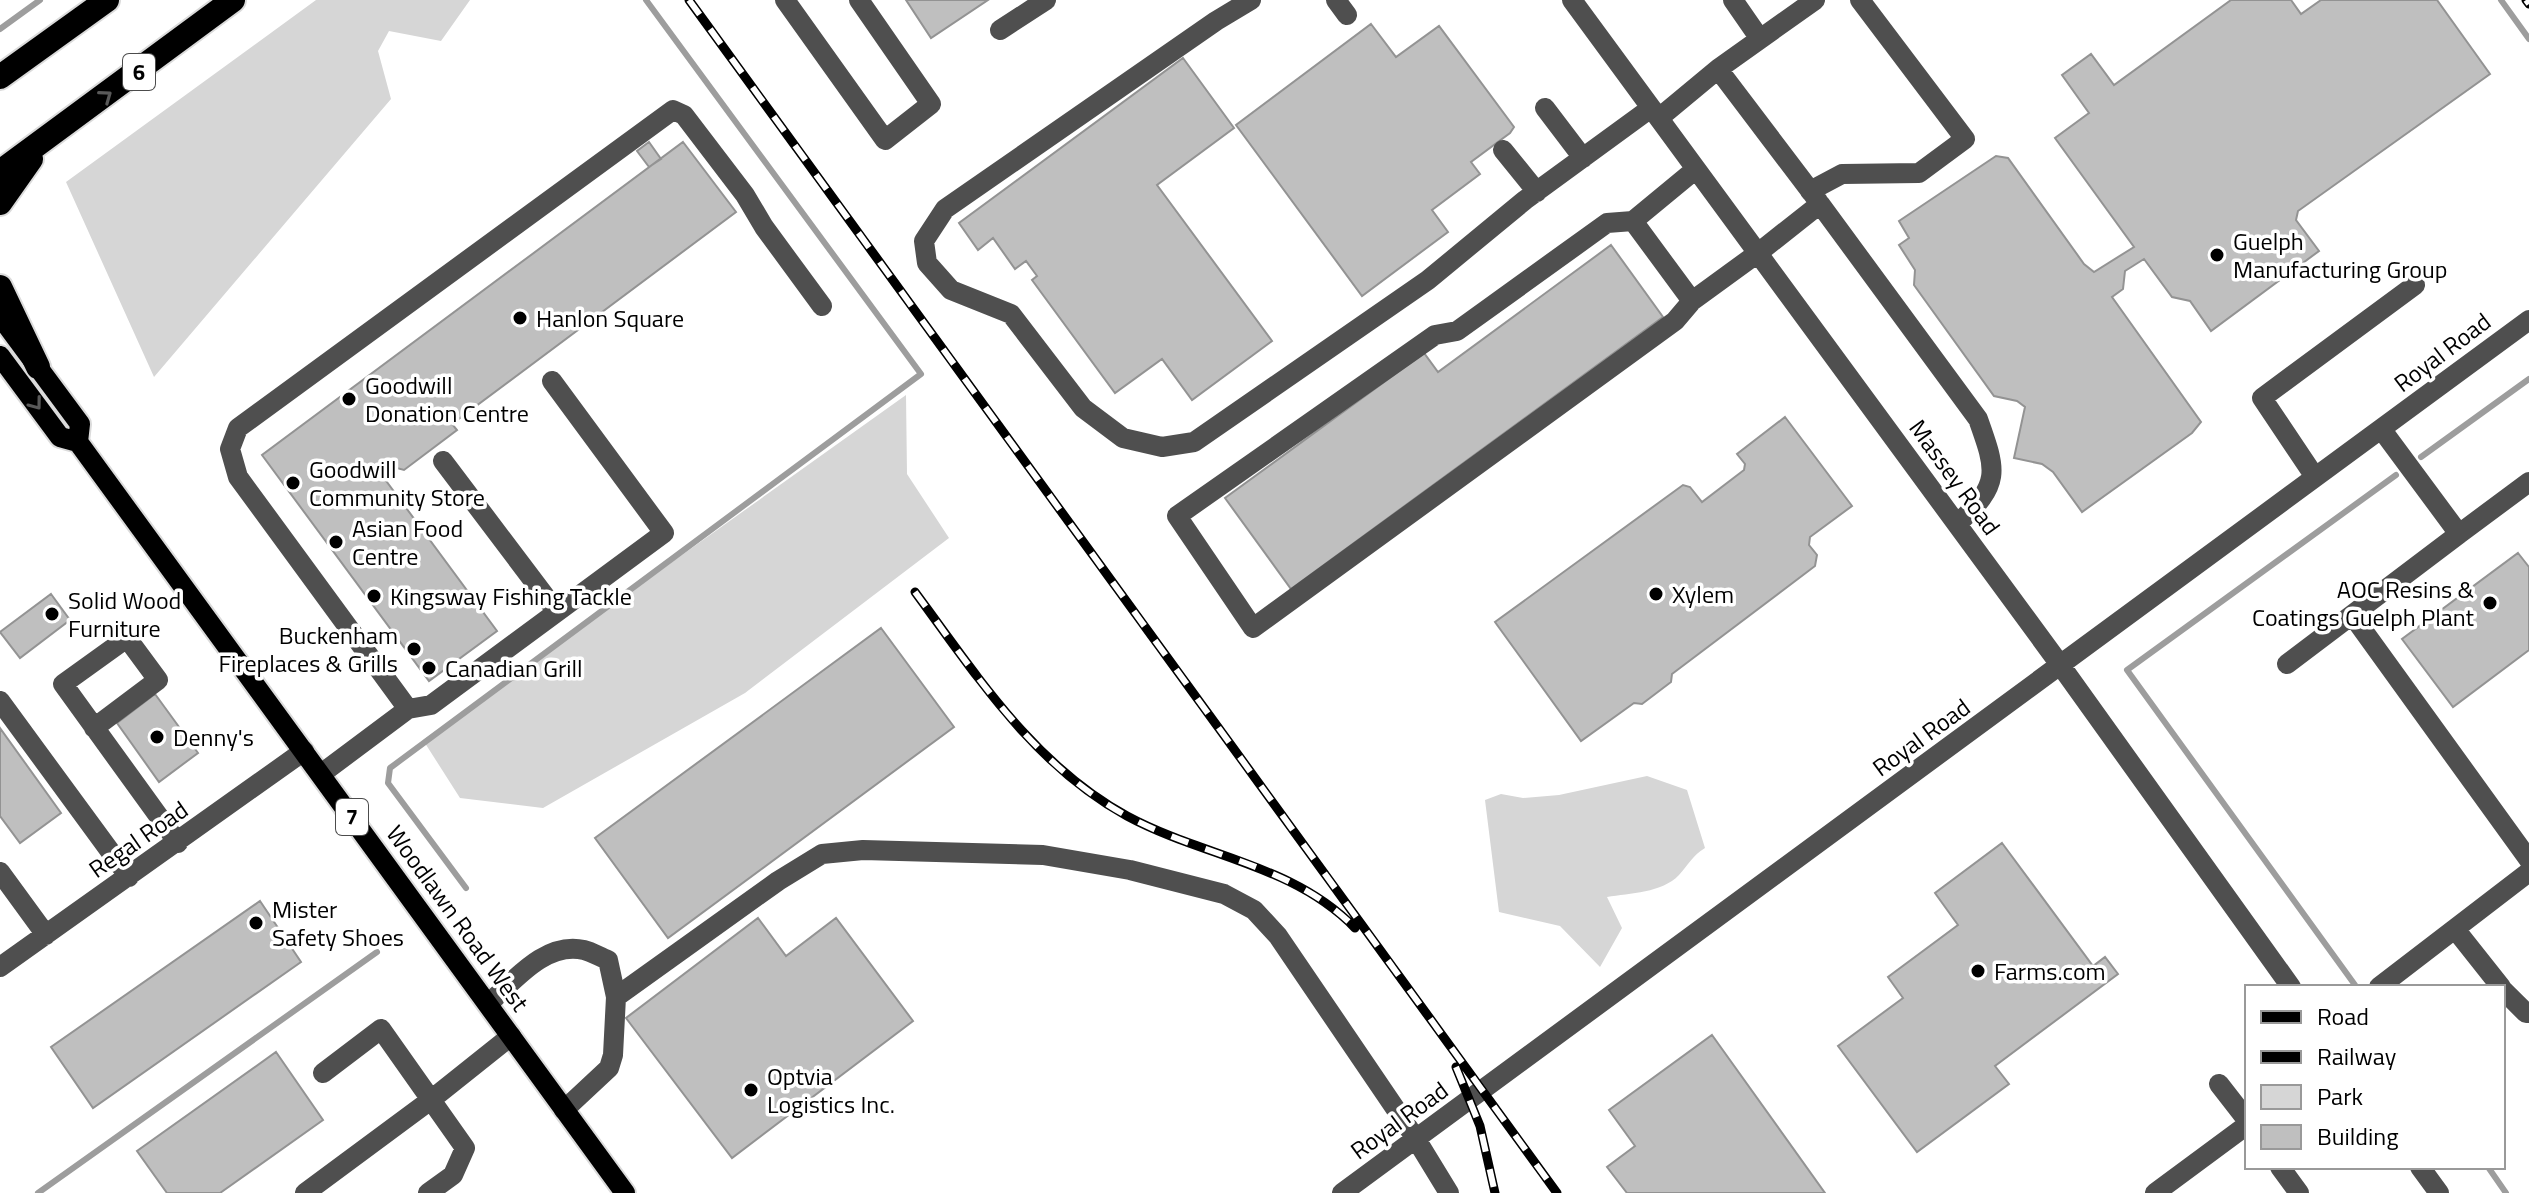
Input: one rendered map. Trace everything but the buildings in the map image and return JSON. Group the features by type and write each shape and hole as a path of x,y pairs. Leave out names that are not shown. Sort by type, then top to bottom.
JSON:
{"highway":[{"path":"0,77 107,0"},
{"name":"6","path":"0,172 233,0"},
{"path":"0,203 43,142"},
{"path":"0,287 38,367"}],"main road":[{"name":"Woodlawn Road West","path":"0,316 80,424 78,442"},
{"name":"Woodlawn Road West","path":"0,356 60,437 78,442 625,1193"}],"street":[{"path":"785,0 885,140 931,104 859,0"},
{"path":"1000,30 1046,0"},
{"path":"1251,0 945,209 924,241 927,263 951,290 1011,314 1083,408 1123,438 1162,447 1194,442 1428,280 1583,158 1718,69 1802,4"},
{"name":"Massey Road","path":"1572,0 2061,666 2290,985"},
{"path":"1733,0 1760,39"},
{"path":"1696,169 1633,221 1607,223 1457,331 1435,335 1177,516 1253,628 1675,321 1692,301 1758,253 1842,174 1919,173 1965,139 1860,0"},
{"path":"1718,69 1978,419 1990,453 1991,480 1982,501 1957,524"},
{"path":"1545,108 1583,158"},
{"path":"408,709 238,477 230,449 238,428 673,110 684,115 737,183 764,227 822,306"},
{"path":"1503,150 1537,192"},
{"path":"1633,221 1692,301"},
{"path":"2315,477 2262,398 2415,285"},
{"name":"Royal Road","path":"1342,1193 2529,320"},
{"path":"321,774 408,709 431,705 664,533 552,381"},
{"path":"2382,430 2459,534"},
{"path":"443,461 557,612"},
{"path":"2287,664 2529,482"},
{"path":"2352,615 2529,860"},
{"path":"94,728 158,680 127,638 63,684 94,728 178,843"},
{"path":"0,701 129,877"},
{"name":"Regal Road","path":"0,967 304,751"},
{"path":"616,997 778,881 822,854 863,850 1043,855 1130,870 1224,894 1254,910 1278,936 1416,1139 1449,1193"},
{"path":"0,872 46,935"},
{"path":"2382,985 2529,872"},
{"path":"2455,929 2500,985"},
{"path":"488,1004 553,951 582,950 608,960 616,997 613,1055 609,1068 564,1110"},
{"path":"2505,991 2529,1013"},
{"path":"323,1073 381,1029 465,1148 453,1175 428,1193"},
{"path":"305,1193 511,1036"},
{"path":"2219,1084 2245,1119"},
{"path":"2155,1193 2245,1124"},
{"path":"2281,1169 2299,1193"},
{"path":"2421,1169 2439,1193"}],"green space":[{"path":"316,0 470,0 441,41 389,31 378,51 391,99 154,377 66,182"},
{"path":"906,395 907,474 949,538 745,693 543,808 460,798 423,740"},
{"path":"1647,776 1687,790 1705,848 1679,875 1664,885 1607,897 1622,928 1600,967 1560,926 1499,912 1485,800 1501,794 1523,798 1559,795"}],"waterway":[{"path":"0,29 40,0"},
{"path":"466,888 388,783 390,768 921,374 646,0"},
{"path":"2501,0 2529,39"},
{"path":"2421,457 2529,379"},
{"path":"2355,985 2127,670 2396,475"},
{"path":"38,1193 377,952"},
{"path":"2489,1169 2506,1193"}],"railway":[{"path":"689,0 1557,1193"},
{"path":"2526,0 2529,4"},
{"path":"915,592 1009,716 1035,745 1094,795 1156,830 1246,863 1304,889 1331,906 1355,928"},
{"path":"1456,1067 1480,1126 1495,1193"}],"place":[{"name":"Guelph Manufacturing Group","path":"2217,255"},
{"name":"Hanlon Square","path":"520,318"},
{"name":"Goodwill Donation Centre","path":"349,399"},
{"name":"Goodwill Community Store","path":"293,483"},
{"name":"Asian Food Centre","path":"336,542"},
{"name":"Xylem","path":"1656,594"},
{"name":"Kingsway Fishing Tackle","path":"374,596"},
{"name":"AOC Resins & Coatings Guelph Plant","path":"2490,603"},
{"name":"Solid Wood Furniture","path":"52,614"},
{"name":"Buckenham Fireplaces & Grills","path":"414,649"},
{"name":"Canadian Grill","path":"429,668"},
{"name":"Denny's","path":"157,737"},
{"name":"Mister Safety Shoes","path":"256,923"},
{"name":"Farms.com","path":"1978,971"},
{"name":"Optvia Logistics Inc.","path":"751,1090"}]}
